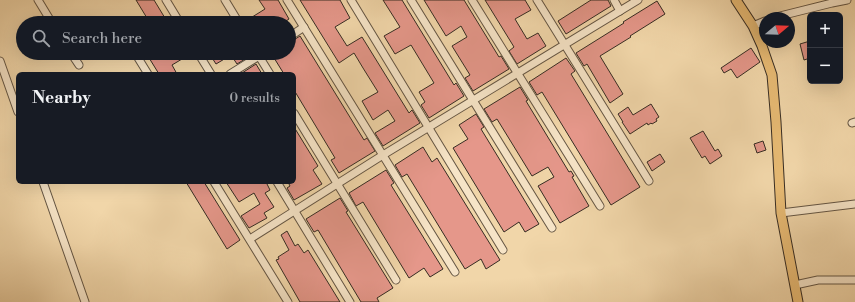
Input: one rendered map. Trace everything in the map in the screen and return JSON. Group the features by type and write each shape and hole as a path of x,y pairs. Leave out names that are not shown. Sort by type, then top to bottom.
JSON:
{"main road":[{"path":"736,0 753,26 772,75 781,213 798,302"}],"street":[{"path":"38,0 48,16"},
{"path":"166,0 176,16"},
{"path":"225,0 235,16"},
{"path":"287,0 455,272"},
{"path":"351,0 503,250"},
{"path":"411,0 552,228"},
{"path":"472,0 600,206"},
{"path":"537,0 649,181"},
{"path":"614,0 620,11"},
{"path":"250,239 383,155 638,0"},
{"path":"793,12 831,1 847,0"},
{"path":"753,26 759,24"},
{"path":"296,32 304,27"},
{"path":"76,60 79,65"},
{"path":"139,60 147,72"},
{"path":"202,60 210,72"},
{"path":"233,72 251,60"},
{"path":"263,60 269,72"},
{"path":"0,61 16,106"},
{"path":"296,116 396,280"},
{"path":"44,184 84,302"},
{"path":"215,184 288,302"},
{"path":"278,184 350,302"},
{"path":"781,213 855,204"},
{"path":"795,284 818,280 855,280"}],"building":[{"path":"136,0 154,0 164,16 146,16"},
{"path":"259,0 278,0 287,16 254,16 265,9"},
{"path":"300,0 340,0 350,18 335,27 347,46 362,37 409,113 412,110 420,123 383,146 375,133 395,121 388,110 373,120 362,101 378,92 354,53 339,63"},
{"path":"383,0 402,0 454,85 456,83 464,96 429,118 421,105 425,102 419,92 434,83 411,45 395,54 384,36 400,27"},
{"path":"424,0 464,0 499,57 501,56 509,69 473,91 465,78 470,75 452,46 467,37 461,26 446,36"},
{"path":"485,0 525,0 531,10 515,19 527,39 538,33 546,46 517,64 509,51 514,47"},
{"path":"591,0 608,0 611,6 566,34 558,21"},
{"path":"657,1 665,14 600,56 623,94 610,103 587,64 584,66 576,53"},
{"path":"300,36 364,140 367,138 375,151 339,173 331,160 335,158 296,93 296,72 283,72 275,60 296,60 296,39"},
{"path":"807,42 807,59 804,60 800,44"},
{"path":"751,48 760,62 737,78 731,69 724,73 721,68"},
{"path":"566,58 575,71 571,74 640,187 611,205 542,92 537,95 529,82"},
{"path":"150,60 180,60 172,65 176,72 158,72"},
{"path":"213,60 223,60 216,64"},
{"path":"234,60 244,60 237,64"},
{"path":"256,64 261,72 244,72"},
{"path":"520,87 528,100 526,101 569,172 571,171 574,176 572,177 589,206 560,223 538,186 554,177 548,167 532,176 497,119 492,122 484,109"},
{"path":"651,104 659,117 656,119 657,121 648,125 647,123 630,134 618,114 628,107 633,115"},
{"path":"476,114 484,127 481,129 539,224 525,232 519,222 504,232 453,148 468,139 459,125"},
{"path":"296,130 318,166 313,170 322,184 294,200 287,188 290,186 289,184 296,184"},
{"path":"703,131 715,151 718,149 722,156 710,164 705,156 702,158 690,138"},
{"path":"763,141 766,150 757,153 754,144"},
{"path":"423,147 432,162 437,158 500,260 486,269 481,259 465,269 407,174 402,177 395,165"},
{"path":"660,154 665,162 652,171 647,162"},
{"path":"386,170 394,183 391,185 443,269 430,277 424,268 409,278 363,202 356,206 349,193"},
{"path":"187,184 205,184 240,240 227,249"},
{"path":"227,184 267,184 270,190 265,193 274,207 264,213 267,218 249,228 241,216 260,204 254,193 239,202"},
{"path":"340,198 348,211 346,212 393,288 377,298 379,302 361,302 318,230 314,232 306,219"},
{"path":"287,231 295,246 298,244 304,253 308,250 340,302 300,302 276,260 289,250 281,235"}]}
